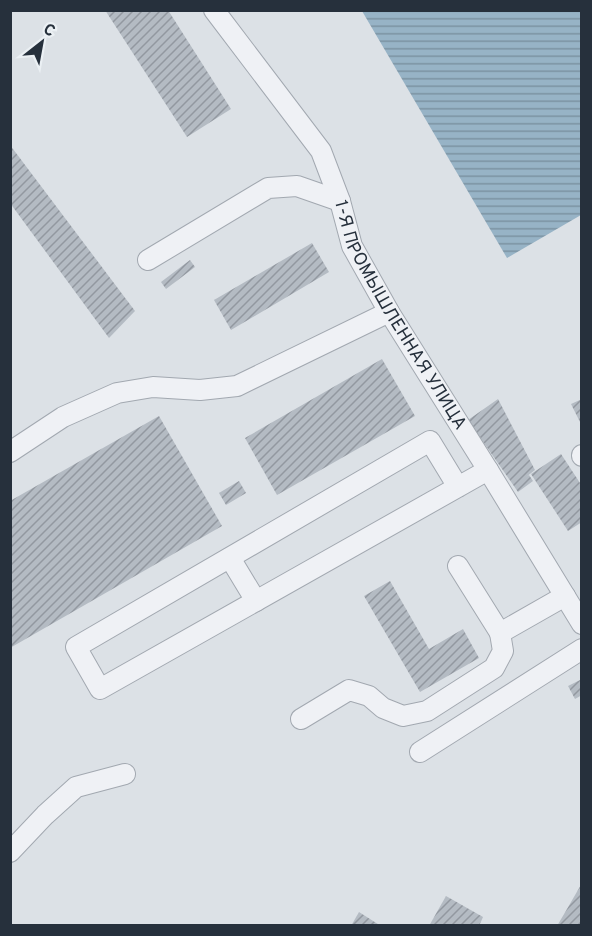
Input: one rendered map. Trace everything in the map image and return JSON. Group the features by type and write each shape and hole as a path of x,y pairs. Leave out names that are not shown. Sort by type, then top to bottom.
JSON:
{"street":[{"name":"1-Я ПРОМЫШЛЕННАЯ УЛИЦА","path":"214,10 321,151 340,201 352,246 389,312 582,624"},
{"path":"148,260 268,188 297,186 340,201"},
{"path":"10,452 63,417 117,393 153,387 200,390 237,386 389,312"},
{"path":"458,487 430,441 76,647 100,688 256,601 458,487 488,470"},
{"path":"230,558 256,601"},
{"path":"301,719 349,690 369,696 383,708 403,716 427,711 494,668 503,651 500,633 458,566"},
{"path":"500,633 565,596"},
{"path":"420,752 582,649"},
{"path":"10,852 45,815 76,787 125,774"}],"water":[{"path":"362,11 581,11 581,215 507,258"}],"building":[{"path":"105,10 168,10 231,109 187,137"},
{"path":"10,145 135,311 109,338 10,203"},
{"path":"312,243 329,272 231,330 214,300"},
{"path":"190,260 195,267 166,289 161,282"},
{"path":"382,359 415,416 277,495 245,438"},
{"path":"498,399 535,470 526,477 529,475 533,481 518,492 468,420"},
{"path":"582,399 582,426 571,404"},
{"path":"159,416 222,526 10,648 10,501"},
{"path":"561,454 582,486 582,522 568,531 531,474"},
{"path":"239,481 246,493 226,505 219,493"},
{"path":"390,581 429,649 463,629 479,658 420,692 364,596"},
{"path":"582,679 582,695 575,699 568,686"},
{"path":"582,883 582,926 557,926 567,909"},
{"path":"446,896 483,917 479,926 429,926"},
{"path":"359,912 381,926 351,926"}]}
